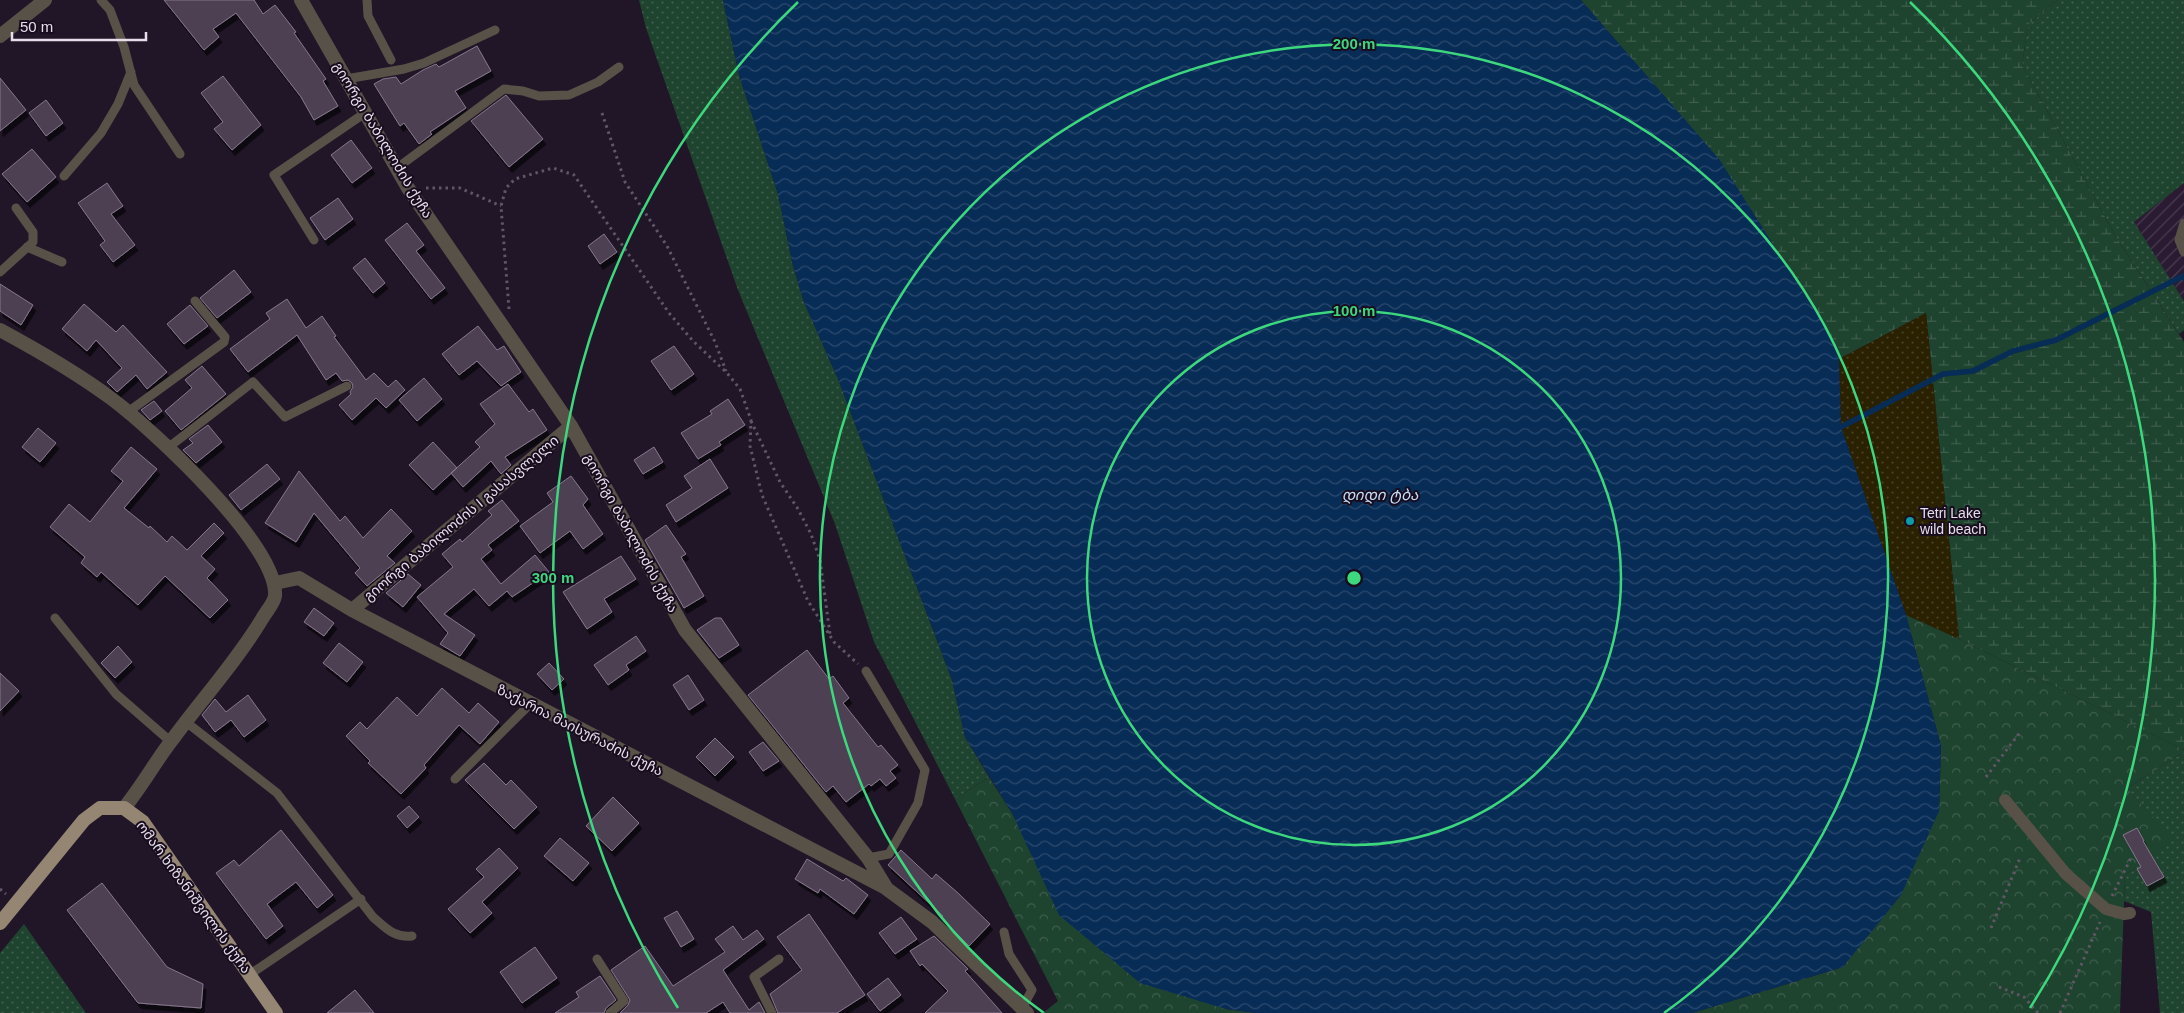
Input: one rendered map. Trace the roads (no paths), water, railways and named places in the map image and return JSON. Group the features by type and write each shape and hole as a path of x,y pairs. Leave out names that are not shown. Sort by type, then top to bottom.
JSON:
{"main road":[{"path":"0,923 84,820 100,808 124,808"},
{"name":"ომარ ხიზანიშვილის ქუჩა","path":"124,808 144,822 276,1013"}],"street":[{"path":"0,36 45,0"},
{"name":"გიორგი ბაბილოძის ქუჩა","path":"301,0 408,188 571,426 685,630 868,858 887,889 932,922 1024,1011"},
{"path":"0,330 57,361 128,412 169,447 234,518 263,556 274,583 275,598 245,648 170,742 142,785 124,808"},
{"name":"გიორგი ბაბილოძის I გასასვლელი","path":"352,610 571,426"},
{"name":"ზაქარია მაისურაძის ქუჩა","path":"274,583 299,578 352,610 887,889"},
{"path":"2005,800 2066,874 2106,909 2124,914 2130,913"}],"lane":[{"path":"101,0 110,10 124,47 134,85 180,154"},
{"path":"367,0 368,16 391,60"},
{"path":"346,79 404,69 424,63 495,30"},
{"path":"397,168 504,89 523,91 539,96 569,95 598,82 619,67"},
{"path":"64,176 101,133 118,104 131,72"},
{"path":"314,240 274,175 365,113"},
{"path":"0,272 33,242 32,232 16,208"},
{"path":"2184,223 2179,240 2184,252"},
{"path":"27,247 62,262"},
{"path":"128,412 224,342 225,337 195,301"},
{"path":"169,447 253,382 285,417 348,386"},
{"path":"55,618 116,694 170,742"},
{"path":"866,671 925,770 918,803 889,854 868,858"},
{"path":"455,779 530,704"},
{"path":"186,722 276,793 361,899 373,917 401,938 412,936"},
{"path":"250,975 361,899"},
{"path":"1004,932 1009,954 1032,990 1024,1011"},
{"path":"597,959 624,1001 610,1013"},
{"path":"772,1013 754,976 779,959"}],"water":[{"name":"დიდი ტბა","path":"723,0 1581,0 1719,159 1826,328 1839,359 1841,427 1906,615 1941,746 1939,811 1901,895 1843,967 1692,1013 1256,1013 1226,1009 1140,983 1059,915 1012,813 965,737 952,680 838,379 804,302 793,266 778,194 739,75"}],"waterway":[{"path":"1841,427 1943,374 1973,371 2013,351 2056,340 2183,276 2184,278"}],"place":[{"name":"Tetri Lake wild beach","path":"1910,521"}]}
